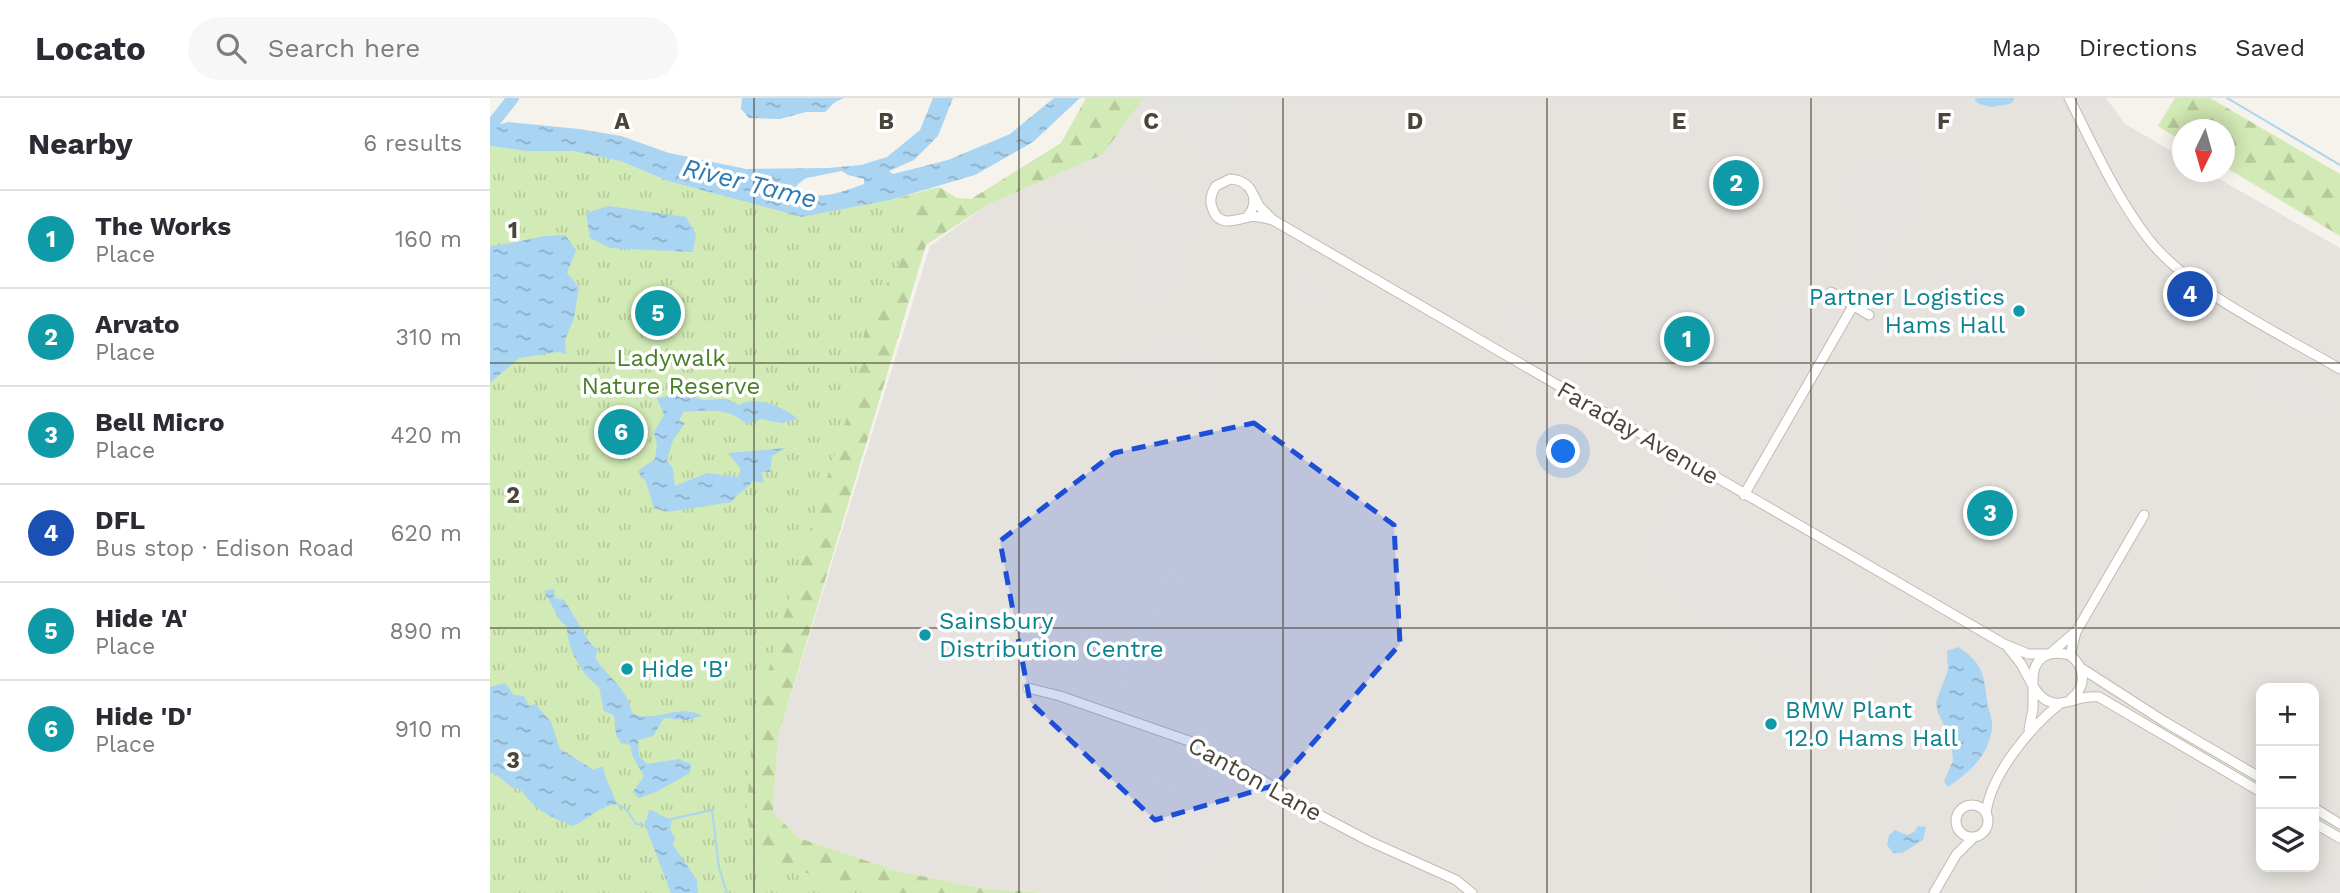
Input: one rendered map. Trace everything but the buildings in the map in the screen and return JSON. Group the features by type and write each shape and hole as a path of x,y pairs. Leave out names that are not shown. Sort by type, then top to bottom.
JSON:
{"street":[{"path":"2068,98 2118,193 2147,237 2174,265 2210,293 2340,369"},
{"path":"1230,179 1246,184 1253,194 1254,206 1247,217 1236,222 1222,220 1212,209 1211,197 1216,186 1230,179"},
{"name":"Faraday Avenue","path":"1253,194 1259,206 1273,220 1744,495 2004,644 2028,654 2050,653"},
{"name":"Faraday Avenue","path":"1247,217 1258,216 1273,220"},
{"path":"1831,292 1869,315"},
{"path":"1744,495 1853,306"},
{"path":"2070,655 2076,632 2144,515"},
{"path":"2029,731 2034,709 2032,672 2039,660 2076,632"},
{"name":"Faraday Avenue","path":"2004,644 2019,660 2033,686"},
{"path":"2050,653 2070,655 2081,668 2165,722 2256,775"},
{"path":"1986,814 1991,791 2029,731 2077,694 2082,684 2081,668"},
{"path":"2033,686 2044,699 2065,702 2090,695 2099,697 2256,789"},
{"name":"Canton Lane","path":"1028,688 1060,696 1189,741 1369,841 1456,880 1472,893"},
{"path":"1956,855 1958,815 1991,791"},
{"path":"1934,893 1956,855 1987,827 1989,820 1986,814 1979,807 1969,806"},
{"path":"2316,809 2340,824"},
{"path":"2319,826 2340,838"},
{"path":"1959,830 1974,837"}],"highlighted area":[{"path":"1254,423 1394,525 1400,644 1276,785 1155,820 1030,702 1000,541 1114,453"}],"shaded area":[{"path":"1144,98 2106,98 2125,124 2172,151 2172,182 2224,182 2340,248 2340,893 1044,893 980,888 897,871 799,838 773,814 778,737 930,246 989,204 1102,155"},
{"path":"1169,98 1236,98 1249,117 1235,161 1204,151 1208,138 1173,127 1164,114"},
{"path":"1852,164 1918,170 1913,220 1892,218 1889,255 1872,283 1858,282 1853,261 1858,211 1849,210"},
{"path":"1099,170 1179,195 1174,202 1194,210 1170,284 1164,283 1157,305 1130,297 1144,245 1044,212 1049,193"},
{"path":"1296,277 1327,291 1320,306 1290,291"},
{"path":"1787,304 1837,309 1786,393 1779,393"},
{"path":"1500,311 1590,320 1585,371 1565,368 1499,330"},
{"path":"1163,335 1225,354 1213,393 1115,363 1128,354 1146,360 1150,348"},
{"path":"2267,363 2336,403 2328,416 2314,409 2310,415 2255,385"},
{"path":"1685,487 1896,608 1889,620 1894,624 1853,694 1788,655 1785,659 1684,601 1686,596 1644,571 1646,565 1643,559"},
{"path":"1172,564 1185,568 1176,597 1171,601 1162,601 1136,685 1119,680 1150,580 1166,584"},
{"path":"1170,753 1209,765 1209,770 1239,783 1221,841 1210,838 1196,882 1191,881 1187,893 1163,893 1195,795 1148,780 1149,775 1162,778"},
{"path":"2195,794 2256,816 2256,872 2283,872 2270,893 2150,893 2160,875 2169,839"},
{"path":"2322,863 2340,866 2340,893 2313,893 2309,890"}],"green space":[{"path":"1086,98 1144,98 1102,155 989,204 926,245 778,737 773,813 799,838 897,871 980,888 1044,893 870,893 868,890 757,860 601,557 890,200 939,187 957,198 971,199 1061,143"},
{"path":"2175,98 2210,98 2340,174 2340,236 2235,173 2235,119 2172,119 2172,135 2158,126"},
{"name":"Ladywalk Nature Reserve","path":"490,146 525,151 573,150 620,161 668,181 802,217 890,200 913,228 914,234 867,320 847,417 802,554 750,735 751,761 746,812 757,860 881,893 490,893"}],"water":[{"path":"742,98 844,98 835,102 825,112 806,112 780,119 749,118 741,109"},
{"path":"933,98 953,98 938,136 914,160 889,171 893,174 948,160 1010,134 1054,98 1080,98 1033,142 975,175 890,200 802,217 668,181 620,161 573,151 525,151 490,146 490,127 508,122 621,136 669,153 746,169 828,168 861,165 887,157 920,130","holes":["842,171 864,179 864,184 839,193 822,195 805,194 797,190 797,185 806,178"]},
{"path":"608,206 686,217 696,234 693,252 610,248 590,238 586,213"},
{"path":"565,235 576,250 567,273 579,287 574,318 565,340 566,354 558,352 519,358 490,383 490,247 545,236"},
{"path":"683,393 703,400 726,399 739,405 762,402 785,410 798,419 782,423 761,419 746,424 725,412 683,412 679,421 685,423 673,440 667,460 673,469 675,486 707,473 738,477 741,469 728,453 786,448 772,456 770,472 761,472 764,483 753,481 732,502 667,512 654,508 646,482 638,471 655,459 657,445 654,432 664,415 657,398"},
{"path":"554,589 555,598 564,600 592,646 598,649 595,658 622,690 632,713 648,717 684,711 702,716 687,720 664,718 653,736 638,740 639,756 647,764 679,759 691,764 690,773 639,798 633,792 644,776 632,755 630,745 621,743 616,735 614,715 604,711 599,687 586,675 576,660 569,643 567,626 561,622 544,591"},
{"path":"1958,647 1972,658 1980,670 1985,683 1992,728 1987,747 1977,762 1948,787 1944,781 1953,761 1951,739 1938,713 1936,702 1948,670 1947,651"},
{"path":"505,683 514,695 524,696 529,706 535,704 551,722 560,749 594,770 603,766 617,804 599,810 573,826 544,812 525,796 521,789 513,788 494,773 490,773 490,687"},
{"path":"649,810 672,819 670,829 675,838 673,845 697,880 698,893 671,893 645,825"},
{"path":"1918,826 1926,827 1923,840 1902,853 1893,853 1887,845 1889,835 1895,830 1907,835 1914,832"}],"waterway":[{"path":"490,127 513,98"},
{"name":"River Tame","path":"1981,98 1991,101 2008,98"},
{"path":"2227,98 2340,165"},
{"path":"617,804 626,809 636,824 645,825"},
{"path":"672,819 712,810 719,868 727,893"}],"place":[{"name":"Arvato","path":"1736,183"},
{"name":"DFL","path":"2190,294"},
{"name":"Partner Logistics Hams Hall","path":"2019,311"},
{"name":"Hide 'A'","path":"658,313"},
{"name":"The Works","path":"1687,339"},
{"name":"Hide 'D'","path":"621,432"},
{"name":"Bell Micro","path":"1990,513"},
{"name":"Sainsbury Distribution Centre","path":"925,635"},
{"name":"Hide 'B'","path":"627,669"},
{"name":"BMW Plant 12.0 Hams Hall","path":"1771,724"}]}
